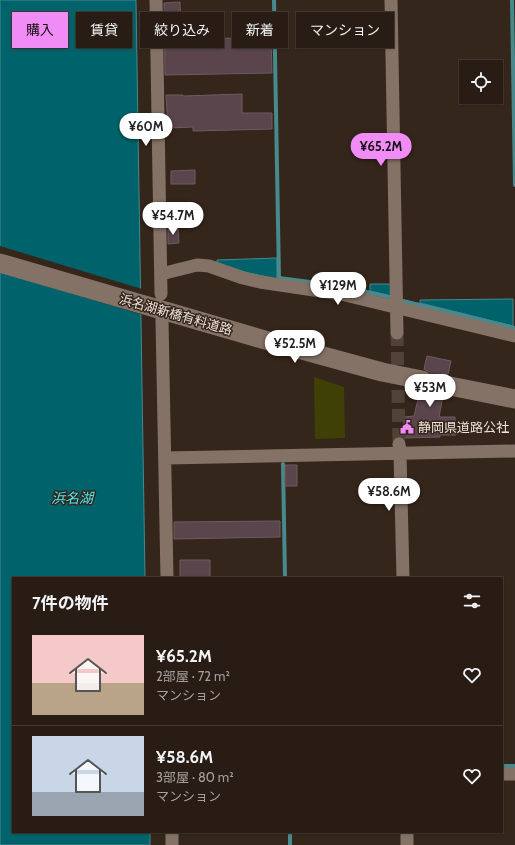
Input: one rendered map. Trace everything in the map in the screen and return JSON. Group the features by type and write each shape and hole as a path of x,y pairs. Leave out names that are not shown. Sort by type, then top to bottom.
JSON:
{"main road":[{"name":"浜名湖新橋有料道路","path":"0,263 169,318 382,372 422,380"},
{"path":"446,385 515,399"}],"street":[{"path":"156,0 161,294"},
{"path":"391,0 397,333"},
{"path":"161,274 197,264 209,266 243,278 260,282 341,294 396,306 515,336"},
{"path":"167,577 164,458 169,318"},
{"path":"164,458 399,449 515,451"},
{"path":"399,449 403,577"},
{"path":"503,774 515,774"},
{"path":"172,833 172,845"},
{"path":"407,833 408,845"}],"shaded area":[{"path":"314,377 344,387 345,438 315,439"}],"water":[{"name":"浜名湖","path":"0,0 136,0 145,577 12,577 12,833 150,833 150,845 0,845"},
{"path":"277,258 277,279 245,272 217,263 217,260"},
{"path":"370,284 391,284 391,296 370,291"},
{"path":"513,299 513,326 420,303 420,300"}],"pier":[{"path":"0,246 142,289 143,315 0,272"}],"building":[{"path":"180,2 180,12 164,12 164,3"},
{"path":"224,38 232,38 232,48 271,48 272,73 165,75 165,48 224,48"},
{"path":"242,94 242,113 272,113 272,129 193,131 193,127 168,128 166,95 183,96"},
{"path":"195,170 195,184 171,184 171,171"},
{"path":"168,229 178,229 179,243 168,244"},
{"path":"427,356 451,361 448,374 442,374 437,377 434,382 434,388 437,393 443,396 439,417 455,417 456,435 404,438 404,417 414,416 420,391 426,390 433,383 432,376 424,369"},
{"path":"285,465 297,465 297,486 285,486"},
{"path":"280,521 280,537 174,539 174,522"},
{"path":"180,560 210,560 210,577 180,577"}],"waterway":[{"path":"274,0 279,278 341,286 389,297"},
{"path":"512,0 515,185"},
{"path":"403,301 515,328"},
{"path":"283,464 285,577"},
{"path":"503,766 515,766"},
{"path":"290,833 290,845"}],"tunnel":[{"path":"397,333 399,444"},
{"path":"422,380 445,385"}],"place":[{"name":"静岡県道路公社","path":"407,427"}]}
